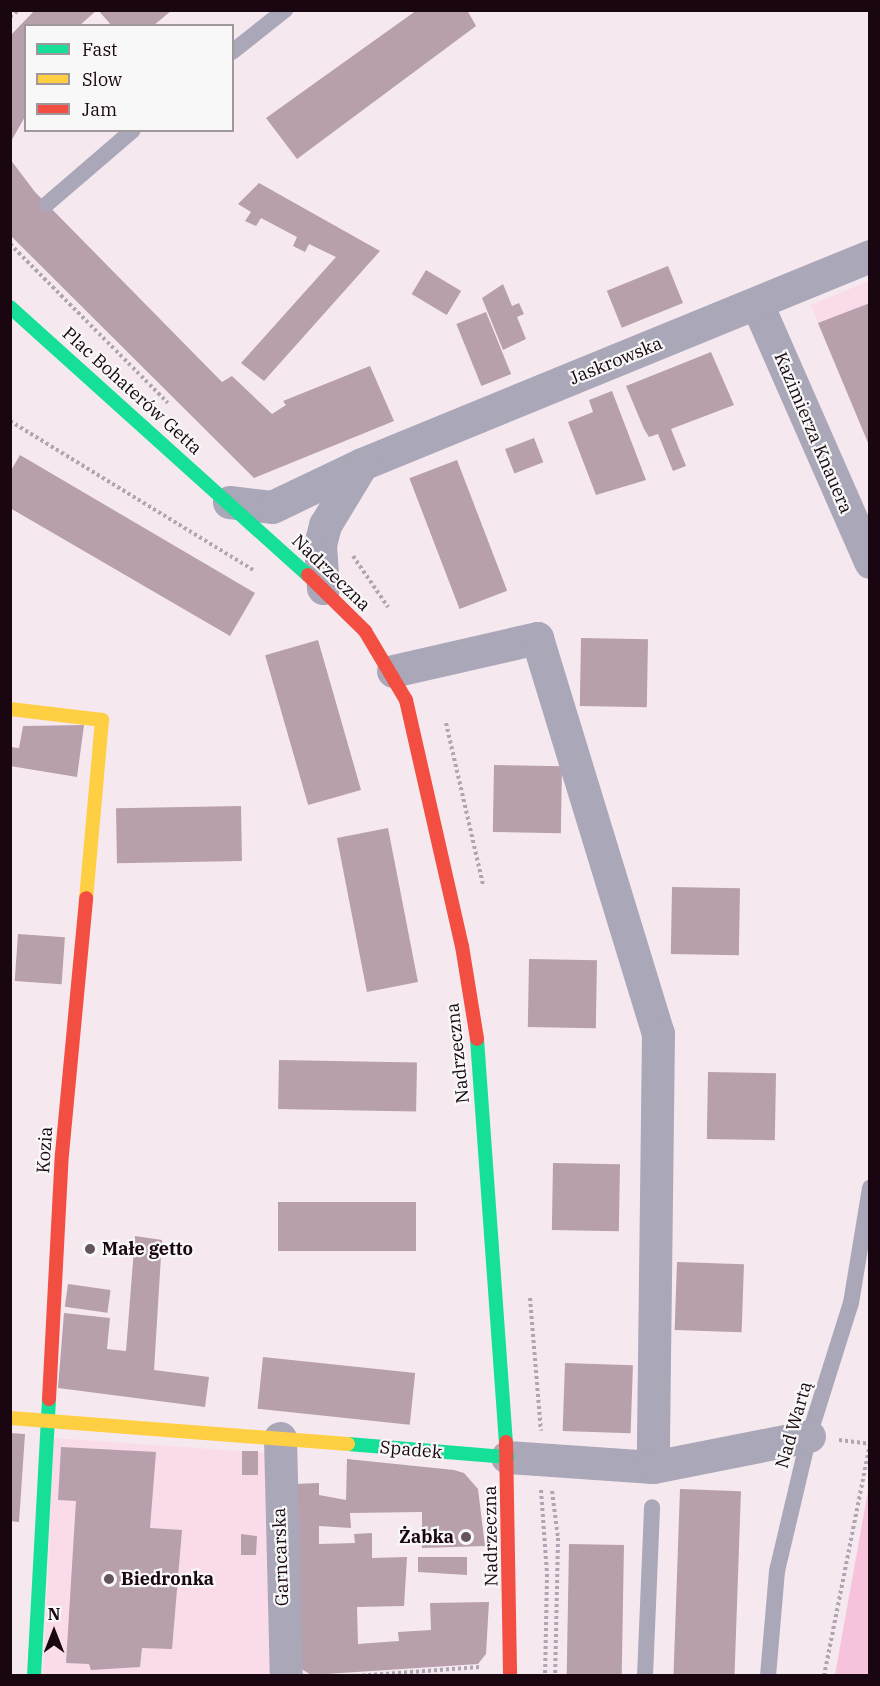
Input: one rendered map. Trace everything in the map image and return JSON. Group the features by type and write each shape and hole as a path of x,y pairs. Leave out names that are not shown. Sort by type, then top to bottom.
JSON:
{"street":[{"name":"Jaskrowska","path":"229,502 272,507 362,464 870,256"},
{"name":"Kazimierza Knauera","path":"757,304 870,562"},
{"name":"Plac Bohaterów Getta","path":"10,307 229,502"},
{"path":"323,588 320,545 325,525 362,464"},
{"name":"Nadrzeczna","path":"229,502 323,588 365,631 393,671 417,735 477,1036 520,1459 510,1676"},
{"path":"393,671 537,638 658,1033 653,1467"},
{"name":"Kozia","path":"10,709 102,720 73,1019 44,1421 34,1676"},
{"name":"Spadek","path":"10,1418 520,1459 653,1467 809,1436"},
{"name":"Garncarska","path":"280,1438 286,1676"}],"lane":[{"path":"234,50 285,10"},
{"path":"47,204 132,132"},
{"name":"Nad Wartą","path":"768,1676 777,1571 809,1436 851,1303 870,1188"},
{"path":"645,1676 652,1507"}],"path":[{"path":"10,17 19,10"},
{"path":"10,243 175,410"},
{"path":"10,421 260,573 245,557"},
{"path":"824,1676 870,1444"},
{"path":"520,1459 544,1521 545,1676"},
{"path":"356,1676 477,1668 489,1661"}],"shaded area":[{"path":"869,281 869,446 811,305"},
{"path":"54,1438 268,1453 277,1675 43,1676"},
{"path":"869,1485 869,1675 835,1675"}],"building":[{"path":"35,10 97,10 81,24 24,24 24,118 10,143 10,36"},
{"path":"98,10 172,10 155,24 110,24"},
{"path":"417,10 467,10 476,26 297,159 266,118"},
{"path":"10,159 35,192 222,382 232,376 272,414 286,405 283,401 370,366 394,421 254,478 10,235"},
{"path":"259,183 380,251 264,381 241,363 336,257 309,244 305,252 293,246 297,237 261,218 256,226 245,221 251,212 238,204"},
{"path":"668,266 683,303 622,328 607,291"},
{"path":"426,270 461,291 447,315 412,294"},
{"path":"503,284 512,306 519,303 524,314 517,317 526,339 503,350 482,298"},
{"path":"870,303 870,445 869,445 818,323"},
{"path":"486,312 511,374 481,386 456,324"},
{"path":"711,352 734,405 671,429 686,466 673,471 658,434 649,437 644,429 626,386"},
{"path":"612,391 646,480 596,495 568,422 593,412 589,400"},
{"path":"534,438 543,462 514,473 505,449"},
{"path":"20,455 255,593 230,636 10,508 10,472"},
{"path":"457,460 507,591 460,609 409,478"},
{"path":"581,638 648,639 647,707 580,706"},
{"path":"318,640 361,790 308,805 265,655"},
{"path":"84,725 77,777 10,766 10,747 19,748 23,726"},
{"path":"494,765 562,766 561,833 493,832"},
{"path":"241,806 242,861 117,863 116,808"},
{"path":"388,828 418,982 367,992 337,838"},
{"path":"672,887 740,888 739,955 671,954"},
{"path":"18,934 65,937 62,984 15,981"},
{"path":"529,959 597,960 596,1028 528,1027"},
{"path":"279,1060 417,1062 416,1111 278,1109"},
{"path":"708,1072 776,1073 775,1140 707,1139"},
{"path":"553,1163 620,1164 619,1231 552,1230"},
{"path":"278,1202 416,1202 416,1251 278,1251"},
{"path":"135,1236 162,1240 154,1370 209,1377 205,1407 58,1388 64,1313 110,1318 107,1349 126,1351"},
{"path":"677,1262 744,1264 742,1332 675,1330"},
{"path":"68,1284 111,1290 107,1313 65,1307"},
{"path":"263,1357 415,1373 410,1425 258,1409"},
{"path":"565,1363 633,1365 631,1433 563,1431"},
{"path":"10,1433 25,1434 19,1522 10,1521"},
{"path":"61,1447 156,1452 150,1528 182,1530 172,1649 142,1648 140,1667 91,1670 89,1664 66,1663 76,1501 58,1500"},
{"path":"242,1451 258,1451 258,1475 242,1475"},
{"path":"347,1459 454,1470 464,1473 478,1489 485,1546 422,1548 422,1512 350,1513 351,1528 319,1526 319,1544 355,1543 354,1534 372,1533 372,1558 407,1557 404,1606 357,1607 358,1644 399,1641 398,1632 431,1630 430,1603 489,1602 486,1654 478,1664 311,1675 297,1666 293,1484 319,1483 319,1495 346,1500"},
{"path":"680,1489 741,1491 735,1676 673,1676"},
{"path":"241,1534 257,1536 256,1555 241,1555"},
{"path":"569,1544 624,1545 622,1676 567,1676"},
{"path":"418,1557 467,1557 467,1575 418,1572"}],"traffic: fast":[{"path":"10,307 308,575"},
{"path":"477,1039 506,1442"},
{"path":"34,1676 49,1399"},
{"path":"348,1444 507,1457"}],"traffic: slow":[{"path":"10,709 102,720 86,898"},
{"path":"10,1418 348,1444"}],"traffic: jam":[{"path":"308,575 365,631 406,700 462,946 477,1039"},
{"path":"49,1399 62,1154 86,898"},
{"path":"506,1442 510,1676"}],"place":[{"name":"Małe getto","path":"90,1249"},
{"name":"Żabka","path":"466,1537"},
{"name":"Biedronka","path":"109,1579"}]}
